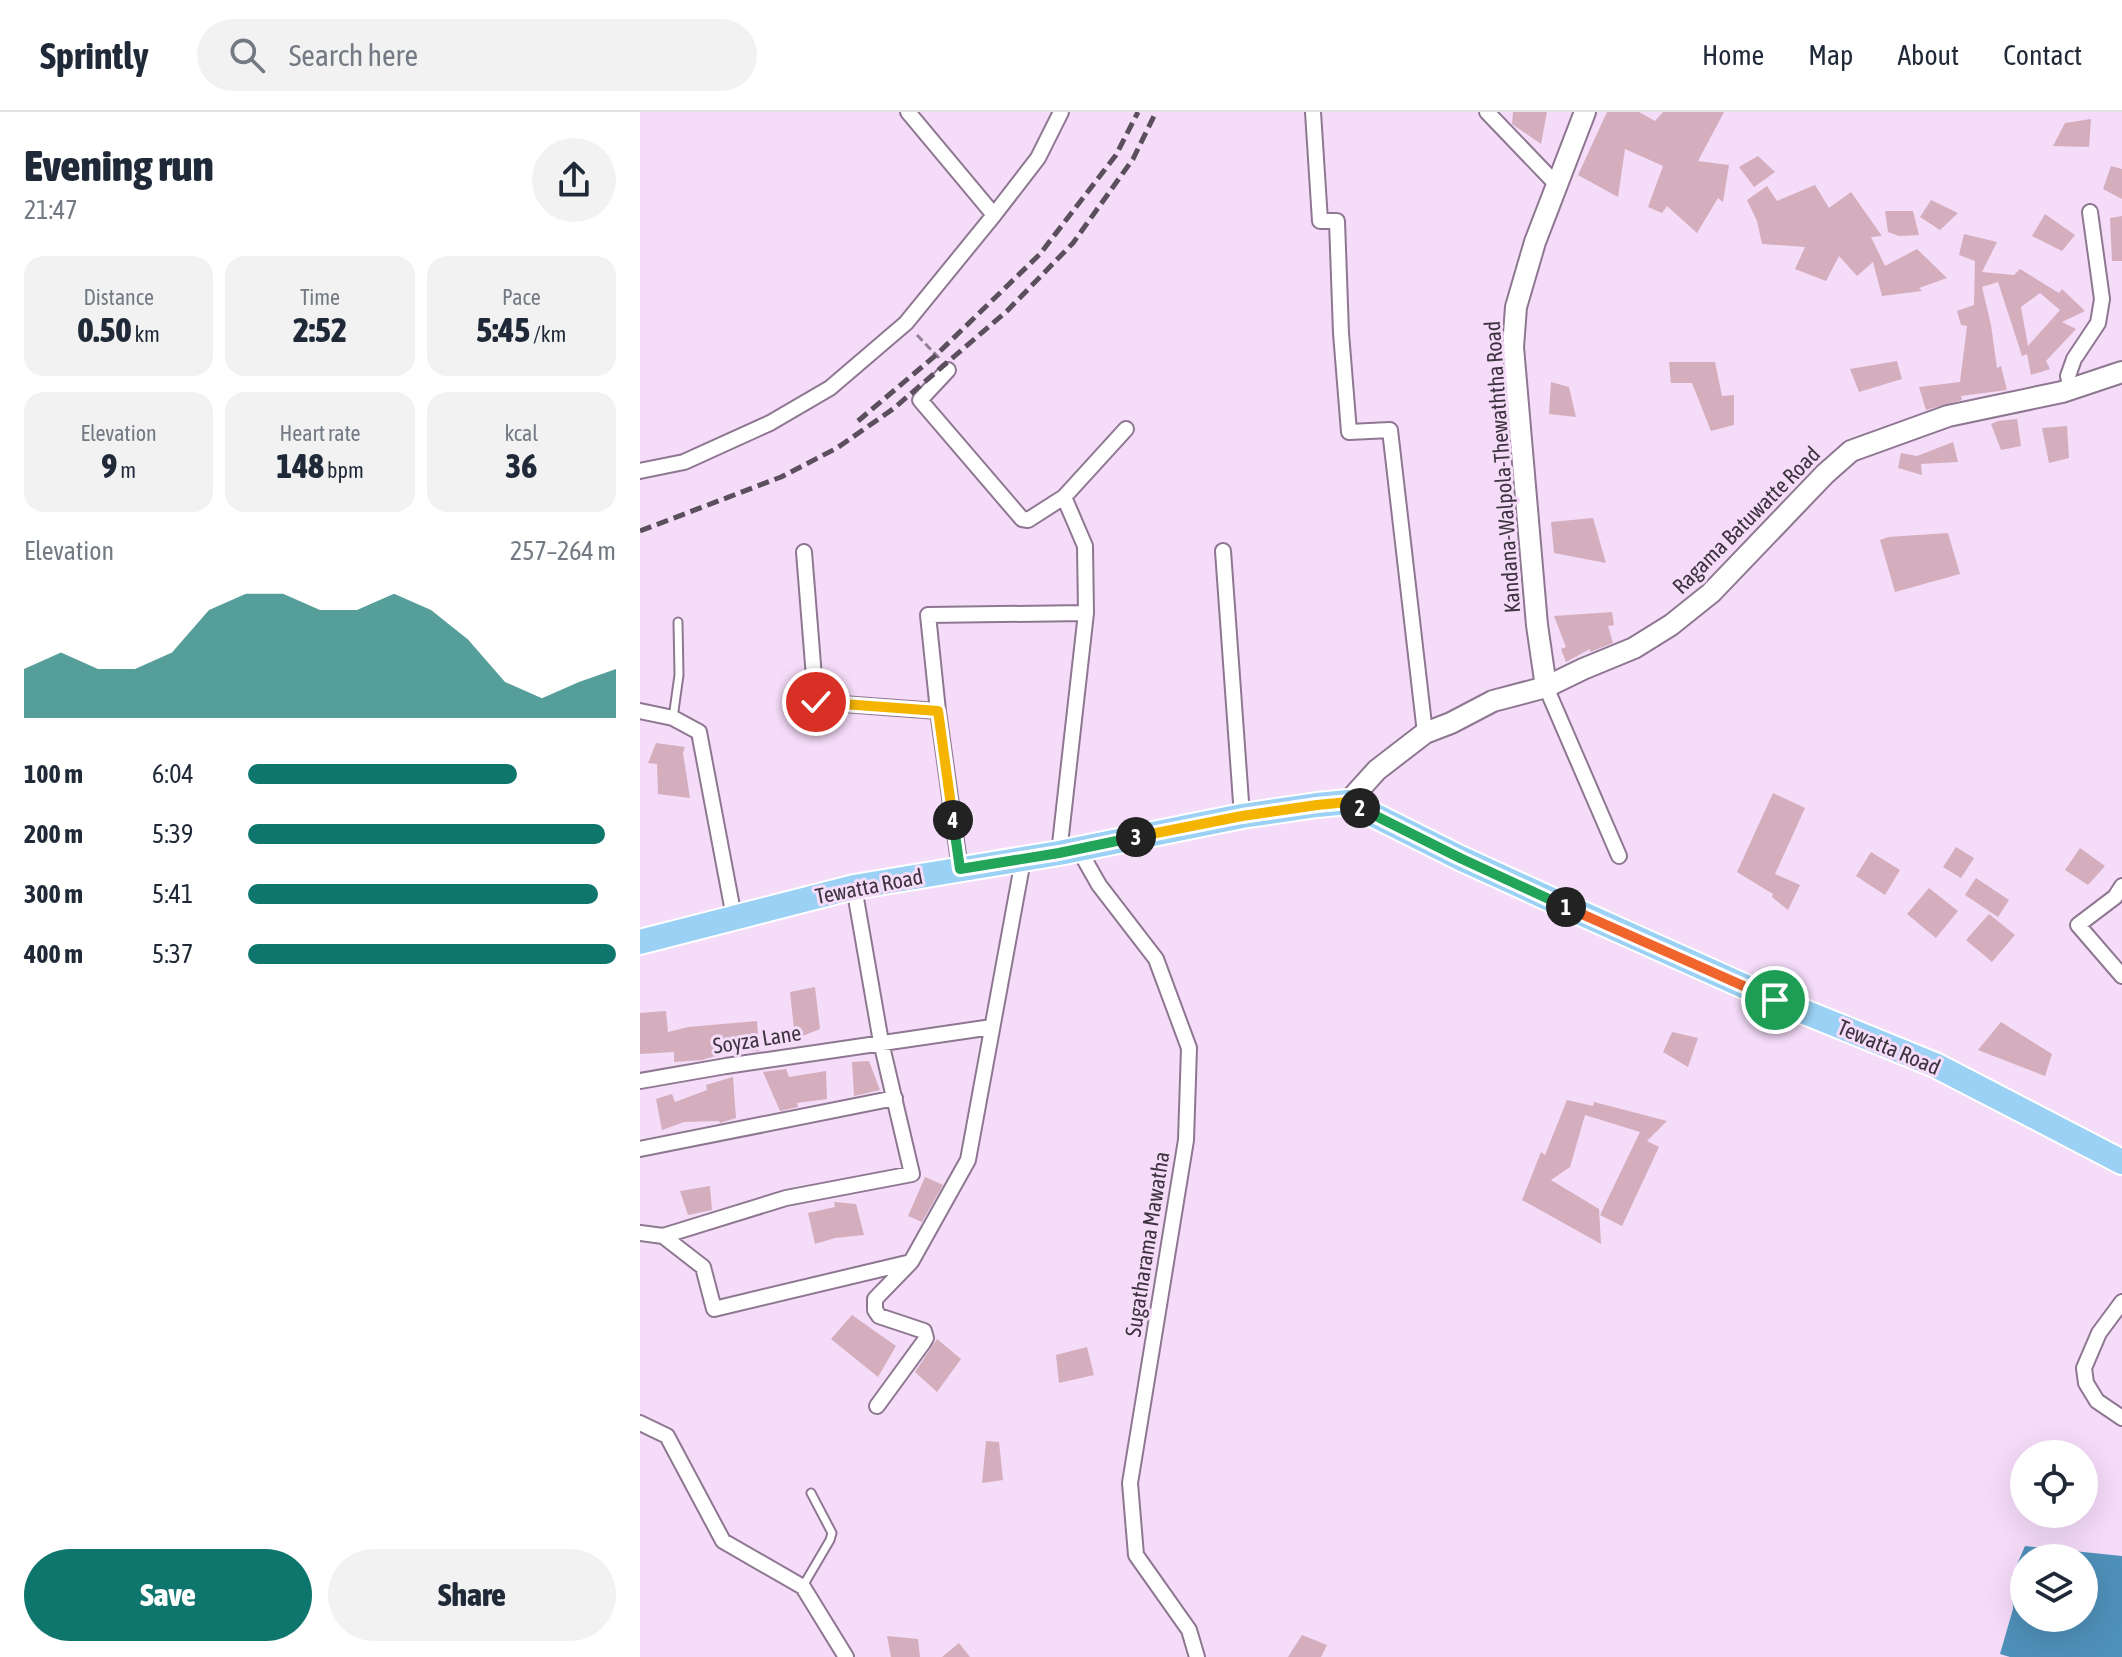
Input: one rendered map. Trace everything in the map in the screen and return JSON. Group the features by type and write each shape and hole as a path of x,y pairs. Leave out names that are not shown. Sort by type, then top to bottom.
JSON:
{"main road":[{"name":"Tewatta Road","path":"640,942 854,887 1023,860 1242,816 1348,802 1607,925 1775,1000 1935,1065 2122,1162"}],"street":[{"path":"908,112 994,215"},
{"path":"640,471 684,462 770,423 830,388 906,323 1038,158 1061,112"},
{"path":"1313,112 1320,221 1337,221 1349,432 1390,430 1425,733"},
{"path":"1487,112 1558,186"},
{"name":"Kandana-Walpola-Thewaththa Road","path":"1546,687 1537,625 1513,347 1516,307 1535,242 1585,112"},
{"path":"2071,389 2068,376 2074,359 2098,323 2102,299 2090,212"},
{"path":"948,370 920,400 1022,519 1028,520 1064,497 1126,429"},
{"name":"Ragama Batuwatte Road","path":"1348,802 1377,770 1425,733 1493,701 1546,687 1634,648 1671,625 1711,593 1851,451 1948,416 2071,389 2122,372"},
{"path":"1064,497 1085,546 1086,613 1068,851"},
{"path":"1223,551 1242,816"},
{"path":"804,552 816,702 938,711"},
{"path":"960,869 928,615 1086,613"},
{"path":"1546,687 1619,856"},
{"path":"640,711 673,718 699,732 734,917"},
{"name":"Sugatharama Mawatha","path":"1068,851 1099,885 1156,959 1189,1048 1186,1140 1130,1483 1136,1555 1189,1630 1197,1657"},
{"path":"877,1406 926,1338 924,1331 879,1316 875,1310 875,1299 911,1262 968,1160 1023,860"},
{"path":"2122,886 2115,897 2078,925 2122,976"},
{"path":"640,1233 663,1236 786,1198 912,1174 881,1042 854,887"},
{"name":"Soyza Lane","path":"640,1081 992,1027"},
{"path":"640,1149 895,1098"},
{"path":"663,1236 703,1267 714,1309 911,1262"},
{"path":"2122,1302 2099,1333 2084,1368 2086,1383 2097,1401 2122,1418"},
{"path":"640,1423 667,1436 723,1541 803,1587 846,1657"}],"lane":[{"path":"673,718 679,675 678,622"},
{"path":"803,1587 832,1533 811,1493"}],"path":[{"path":"906,323 948,370"}],"water":[{"path":"2098,1554 2122,1556 2122,1657 2010,1657 2000,1654 2010,1619 2010,1632 2098,1632"}],"building":[{"path":"1513,112 1547,112 1541,144 1512,124"},
{"path":"1607,112 1639,112 1655,121 1663,112 1724,112 1698,161 1729,165 1723,202 1718,198 1697,233 1667,206 1662,213 1648,207 1663,166 1625,149 1618,197 1578,175"},
{"path":"2091,119 2089,147 2053,146 2065,123"},
{"path":"1758,156 1775,172 1754,187 1739,167"},
{"path":"2111,166 2122,169 2122,199 2103,189"},
{"path":"1815,185 1829,208 1851,192 1882,236 1871,237 1885,266 1917,249 1947,278 1919,288 1922,291 1882,296 1873,262 1857,276 1839,256 1826,281 1795,269 1805,247 1762,244 1757,221 1747,200 1767,186 1777,201"},
{"path":"1931,200 1958,213 1940,230 1920,217"},
{"path":"1885,211 1913,211 1919,235 1899,236 1888,232"},
{"path":"2045,214 2075,235 2062,251 2032,236"},
{"path":"2122,216 2122,261 2112,261 2110,218"},
{"path":"1964,234 1997,242 1982,272 2014,275 2020,269 2059,293 2062,289 2085,311 2062,322 2076,329 2046,361 2050,369 2031,375 2027,354 2022,356 1998,282 1982,287 1997,368 2001,366 2007,390 1961,396 1962,400 1926,410 1919,387 1960,382 1967,326 1961,325 1957,311 1974,305 1975,261 1959,255","holes":["2040,293 2060,310 2028,346 2021,307"]},
{"path":"1897,361 1902,379 1859,392 1850,369"},
{"path":"1669,362 1715,362 1722,396 1734,395 1734,425 1711,431 1692,383 1671,383"},
{"path":"1551,382 1569,387 1576,417 1549,414"},
{"path":"2017,419 2021,446 2001,450 1991,424"},
{"path":"2067,426 2069,458 2049,463 2042,428"},
{"path":"1953,442 1958,462 1921,464 1922,475 1898,468 1901,453 1917,456"},
{"path":"1593,518 1606,563 1554,553 1551,522"},
{"path":"1948,533 1960,574 1895,592 1880,540"},
{"path":"1612,612 1614,625 1608,626 1613,643 1590,652 1590,649 1566,662 1561,649 1566,647 1554,616"},
{"path":"656,743 685,747 683,753 690,798 658,794 657,764 648,763"},
{"path":"1773,793 1805,808 1775,874 1800,885 1788,910 1772,897 1773,894 1737,872"},
{"path":"1956,847 1974,858 1961,878 1943,867"},
{"path":"2080,848 2105,866 2088,885 2065,870"},
{"path":"1871,852 1900,870 1885,895 1856,876"},
{"path":"1976,878 2009,900 1998,917 1965,895"},
{"path":"1929,888 1958,911 1936,938 1907,914"},
{"path":"1989,914 2015,935 1992,962 1966,940"},
{"path":"815,987 820,1029 795,1039 790,992"},
{"path":"666,1011 668,1032 688,1027 757,1021 759,1051 729,1052 702,1060 674,1062 674,1052 640,1054 640,1013"},
{"path":"2001,1022 2052,1054 2045,1076 1978,1050"},
{"path":"1672,1032 1698,1038 1688,1067 1663,1052"},
{"path":"869,1061 880,1090 854,1096 852,1062"},
{"path":"786,1069 789,1077 826,1071 827,1099 797,1103 798,1107 780,1111 763,1072"},
{"path":"733,1077 736,1118 720,1123 684,1122 662,1130 656,1099 672,1094 675,1102 707,1090 706,1085"},
{"path":"1567,1100 1593,1106 1594,1102 1667,1121 1647,1141 1659,1147 1622,1226 1600,1215 1640,1132 1585,1115 1570,1167 1551,1180 1599,1209 1601,1244 1522,1200 1541,1152 1545,1155"},
{"path":"925,1177 943,1185 922,1222 908,1216"},
{"path":"710,1186 712,1210 688,1215 680,1191"},
{"path":"834,1202 856,1204 864,1235 815,1244 808,1213 835,1207"},
{"path":"852,1315 896,1346 878,1377 831,1339"},
{"path":"937,1339 961,1359 937,1392 915,1372"},
{"path":"1087,1347 1094,1375 1059,1383 1056,1355"},
{"path":"986,1441 999,1442 1003,1480 982,1483"},
{"path":"1302,1635 1327,1645 1321,1657 1288,1657"},
{"path":"887,1636 918,1639 920,1657 891,1657"},
{"path":"959,1643 970,1657 942,1657"}],"railway":[{"path":"858,421 936,355 1040,254 1116,155 1138,112"},
{"path":"640,531 781,477 837,448 893,409 1007,311 1073,243 1133,159 1156,112"}],"route":[{"path":"816,702 938,711 960,869 1059,853 1242,816 1348,802 1460,858 1775,1000"}]}
